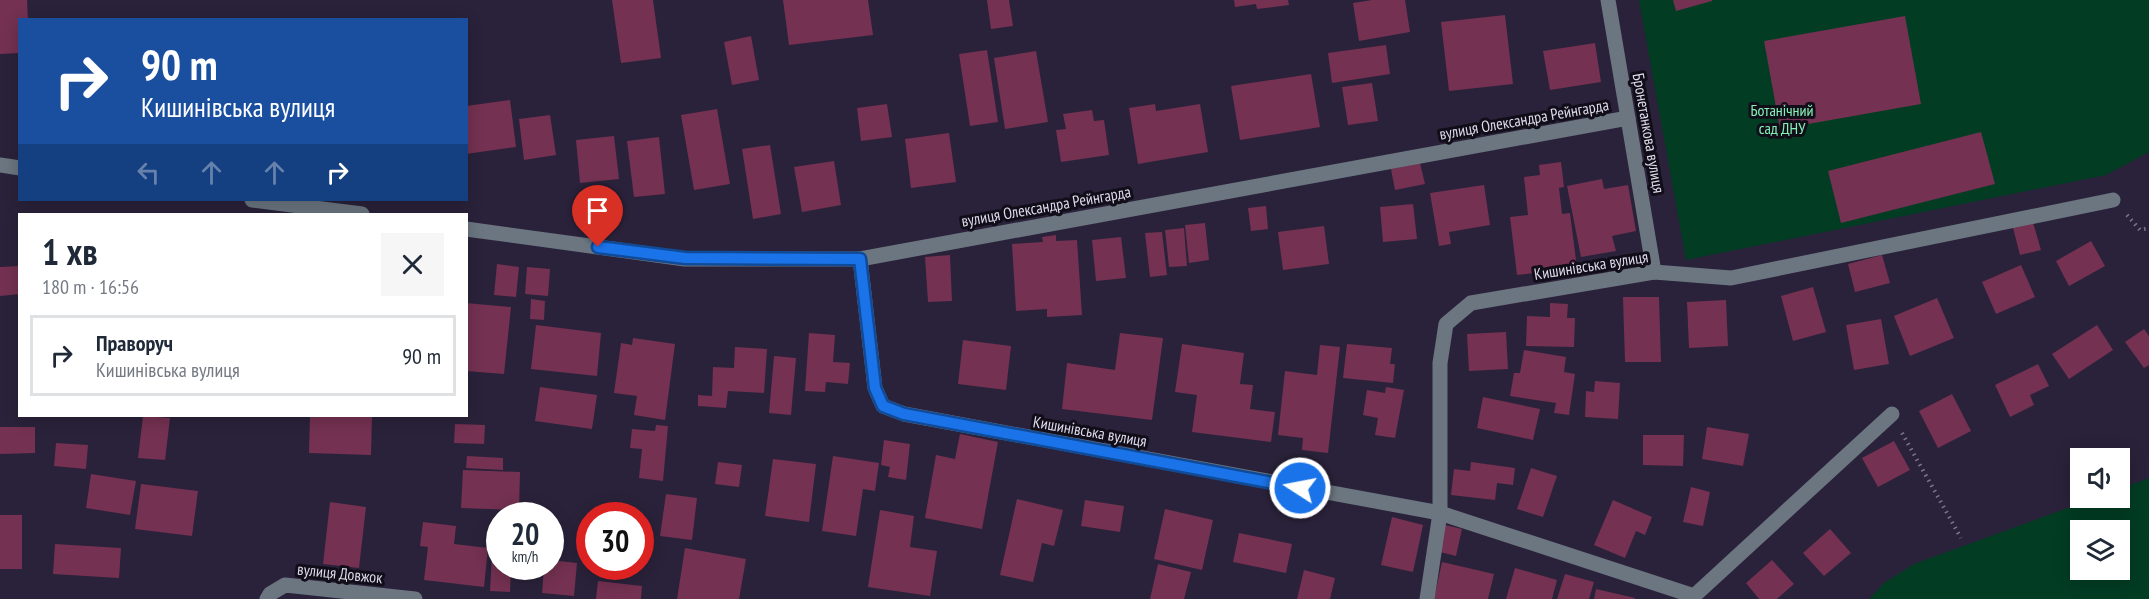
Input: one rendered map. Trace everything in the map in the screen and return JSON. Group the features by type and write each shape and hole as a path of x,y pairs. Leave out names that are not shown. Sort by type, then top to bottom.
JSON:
{"street":[{"name":"Бронетанкова вулиця","path":"1608,0 1654,272"},
{"name":"вулиця Олександра Рейнгарда","path":"468,229 685,258 860,259 1628,118"},
{"path":"0,165 18,168"},
{"name":"Кишинівська вулиця","path":"1440,513 1440,363 1446,324 1470,303 1654,272 1731,278 2113,200"},
{"path":"260,201 354,213"},
{"name":"Кишинівська вулиця","path":"860,259 875,388 883,406 904,414 1440,513 1694,596 1892,414"},
{"path":"1427,599 1440,513"},
{"name":"вулиця Довжок","path":"267,599 270,594 285,585 415,599"}],"path":[{"path":"1892,414 1961,538"}],"green space":[{"name":"Ботанічний сад ДНУ","path":"1639,0 2149,0 2149,152 2106,175 1686,260"},
{"path":"2149,478 2149,599 1869,599 1884,583 1914,564 2070,507 2130,508 2130,485"}],"building":[{"path":"0,0 27,0 28,18 18,18 18,53 0,54"},
{"path":"612,0 653,0 661,58 621,63"},
{"path":"783,0 868,0 873,35 789,45"},
{"path":"987,0 1009,0 1013,26 991,29"},
{"path":"1234,0 1288,0 1289,5 1257,9 1256,4 1235,7"},
{"path":"1372,0 1405,0 1410,32 1359,41 1353,3"},
{"path":"1673,0 1712,0 1712,1 1676,11"},
{"path":"1505,15 1513,84 1449,91 1441,22"},
{"path":"1905,16 1921,104 1780,129 1764,41"},
{"path":"751,36 759,80 732,85 724,42"},
{"path":"1595,43 1601,82 1550,90 1543,51"},
{"path":"1386,45 1390,74 1332,83 1328,53"},
{"path":"987,50 998,122 970,126 959,54"},
{"path":"1036,51 1048,122 1005,129 994,58"},
{"path":"1311,74 1320,127 1240,140 1231,86"},
{"path":"1372,83 1378,121 1348,125 1342,87"},
{"path":"510,100 516,147 468,154 468,106"},
{"path":"887,104 892,137 861,141 857,108"},
{"path":"1155,104 1156,111 1200,104 1208,152 1138,164 1129,108"},
{"path":"717,109 730,184 694,190 681,115"},
{"path":"1092,110 1094,121 1104,120 1109,155 1061,162 1056,130 1066,129 1063,114"},
{"path":"550,115 556,155 524,160 519,119"},
{"path":"1981,132 1995,184 1841,223 1828,171"},
{"path":"949,133 956,182 911,188 905,139"},
{"path":"614,136 619,179 580,183 576,140"},
{"path":"659,137 665,194 634,197 627,141"},
{"path":"770,145 781,214 753,219 742,149"},
{"path":"834,161 841,205 802,212 794,167"},
{"path":"1561,162 1564,187 1559,188 1562,214 1570,213 1577,268 1517,275 1510,217 1528,215 1524,177 1540,175 1539,165"},
{"path":"1420,163 1425,184 1395,190 1391,169"},
{"path":"1602,179 1604,189 1628,185 1636,231 1612,236 1616,251 1581,257 1567,186"},
{"path":"1484,185 1490,225 1449,232 1451,244 1439,246 1430,193"},
{"path":"1413,204 1417,239 1383,242 1380,207"},
{"path":"1266,206 1268,229 1251,231 1248,208"},
{"path":"2032,219 2041,250 2020,255 2012,224"},
{"path":"1205,223 1209,260 1189,263 1185,225"},
{"path":"1324,226 1329,264 1283,270 1278,232"},
{"path":"1184,228 1187,266 1169,267 1165,230"},
{"path":"1162,232 1167,275 1150,277 1145,233"},
{"path":"1056,235 1056,241 1077,240 1082,315 1047,317 1047,309 1016,311 1012,244 1043,242 1042,237"},
{"path":"1121,237 1126,278 1096,281 1092,240"},
{"path":"2091,241 2105,266 2069,286 2056,261"},
{"path":"950,255 952,301 928,302 925,257"},
{"path":"1882,255 1890,283 1855,292 1848,264"},
{"path":"497,264 519,267 516,297 494,295"},
{"path":"2021,265 2035,297 1996,314 1982,282"},
{"path":"18,266 18,294 0,296 0,267"},
{"path":"527,267 550,269 548,296 525,294"},
{"path":"1813,287 1826,332 1793,341 1781,296"},
{"path":"1623,297 1659,297 1661,362 1625,362"},
{"path":"1937,298 1954,338 1910,356 1894,316"},
{"path":"531,299 545,301 544,320 530,319"},
{"path":"1726,300 1728,346 1689,348 1687,302"},
{"path":"468,303 511,307 504,374 468,371"},
{"path":"1550,303 1568,304 1567,318 1575,318 1574,347 1526,346 1527,316 1550,317"},
{"path":"1881,319 1889,364 1854,370 1846,325"},
{"path":"536,325 601,333 597,376 531,369"},
{"path":"2097,325 2113,350 2069,379 2052,354"},
{"path":"2144,329 2149,336 2149,365 2144,368 2125,342"},
{"path":"1506,332 1508,369 1469,371 1467,334"},
{"path":"809,333 835,335 833,362 850,363 848,384 826,382 825,392 805,391"},
{"path":"1120,333 1163,338 1152,420 1062,409 1067,363 1115,370"},
{"path":"633,338 675,344 665,420 634,415 637,396 614,393 621,343 632,345"},
{"path":"963,340 1011,346 1006,390 958,384"},
{"path":"1182,344 1244,353 1240,384 1253,385 1250,409 1275,412 1271,442 1192,432 1197,395 1175,392"},
{"path":"1347,344 1392,348 1390,364 1395,364 1393,383 1343,378"},
{"path":"1320,345 1340,347 1328,453 1302,450 1303,438 1278,435 1285,371 1317,375"},
{"path":"735,347 767,349 764,393 728,391 726,408 698,406 698,395 712,396 713,367 734,368"},
{"path":"1524,350 1566,357 1564,372 1575,374 1569,415 1554,413 1556,403 1510,396 1514,373 1520,373"},
{"path":"774,356 796,358 791,415 769,413"},
{"path":"2038,364 2049,386 2030,395 2034,405 2010,417 1995,385"},
{"path":"1595,381 1620,383 1618,419 1585,417 1586,391 1594,392"},
{"path":"540,387 597,395 592,429 535,421"},
{"path":"1386,387 1404,390 1395,438 1375,435 1378,418 1363,415 1367,390 1385,393"},
{"path":"1952,394 1971,431 1938,448 1919,411"},
{"path":"1483,397 1540,409 1533,440 1477,428"},
{"path":"143,417 170,418 165,460 138,458"},
{"path":"310,417 372,417 371,455 309,453"},
{"path":"455,424 485,425 484,444 454,443"},
{"path":"656,425 668,426 663,481 639,478 642,449 630,448 632,429 655,431"},
{"path":"0,427 35,427 35,453 0,454"},
{"path":"1707,427 1749,434 1743,466 1702,459"},
{"path":"960,434 998,442 982,529 925,518 936,455 955,459"},
{"path":"1643,435 1684,435 1683,466 1643,465"},
{"path":"884,440 910,444 906,480 888,477 890,467 881,465"},
{"path":"1894,441 1910,470 1878,487 1862,458"},
{"path":"56,443 88,445 86,469 54,466"},
{"path":"467,456 503,458 503,470 466,468"},
{"path":"833,456 879,463 875,491 863,489 856,536 822,531"},
{"path":"773,459 816,464 809,522 765,516"},
{"path":"718,462 742,465 739,487 715,484"},
{"path":"1471,462 1515,468 1513,485 1497,483 1495,500 1451,495 1454,469 1470,471"},
{"path":"1531,468 1557,476 1543,517 1517,509"},
{"path":"463,470 520,472 519,502 486,502 486,509 461,508"},
{"path":"91,474 136,481 130,515 86,508"},
{"path":"141,484 198,491 192,536 135,529"},
{"path":"1691,487 1710,492 1703,526 1683,522"},
{"path":"666,494 697,498 692,540 660,536"},
{"path":"1017,499 1063,510 1054,546 1042,543 1033,582 1000,575"},
{"path":"1085,500 1124,506 1120,532 1081,526"},
{"path":"1613,500 1652,517 1645,535 1636,531 1625,558 1594,545"},
{"path":"330,502 366,507 359,568 323,564"},
{"path":"1165,509 1213,520 1202,570 1154,559"},
{"path":"880,510 914,516 910,547 937,551 930,596 868,587"},
{"path":"0,515 22,515 22,569 0,569"},
{"path":"1392,517 1423,525 1413,572 1381,565"},
{"path":"423,522 456,526 454,544 486,548 484,587 424,580 428,547 420,546"},
{"path":"1445,525 1462,529 1456,556 1440,552"},
{"path":"1830,529 1851,553 1824,576 1803,553"},
{"path":"1239,533 1292,544 1286,573 1233,562"},
{"path":"55,544 121,548 119,578 53,574"},
{"path":"685,548 746,559 739,599 677,599"},
{"path":"1772,560 1794,584 1777,599 1759,599 1746,583"},
{"path":"564,562 576,563 574,596 542,593 543,580 564,580"},
{"path":"1442,562 1494,574 1488,599 1434,599"},
{"path":"1158,564 1191,572 1184,599 1150,599"},
{"path":"1515,568 1557,580 1552,599 1506,599"},
{"path":"1304,570 1335,578 1330,599 1297,599"},
{"path":"1565,574 1594,582 1589,599 1557,599"},
{"path":"491,580 510,580 510,592 490,591"},
{"path":"598,581 642,586 641,599 596,599"},
{"path":"1596,589 1635,598 1635,599 1594,599"}],"route":[{"path":"598,247 685,258 860,259 875,388 883,406 904,414 1300,488"}]}
